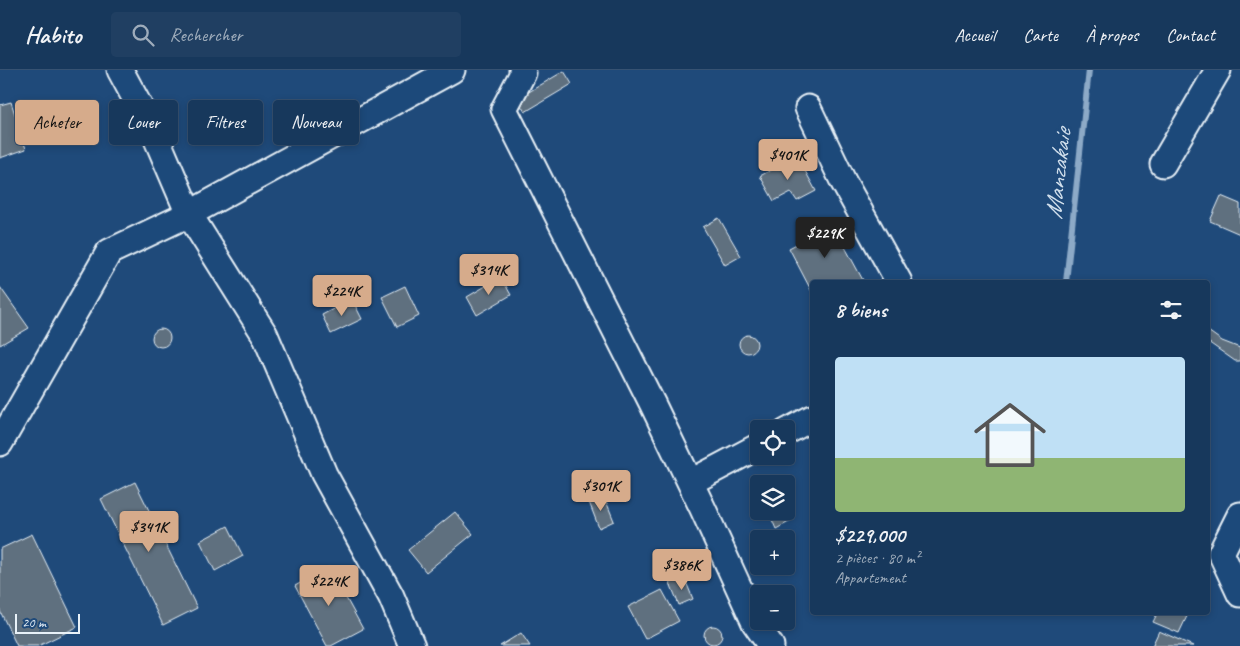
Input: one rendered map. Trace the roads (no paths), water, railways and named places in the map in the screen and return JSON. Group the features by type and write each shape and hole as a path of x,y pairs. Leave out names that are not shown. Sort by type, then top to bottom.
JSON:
{"street":[{"path":"120,70 156,137 189,214 265,335 324,474 390,596 412,646"},
{"path":"0,443 109,252 189,214 452,70"},
{"path":"522,70 523,73 504,109 691,482 754,623 771,646"},
{"path":"1163,164 1218,70"},
{"path":"808,108 842,181 899,280"},
{"path":"795,427 810,419"},
{"path":"691,482 750,451"},
{"path":"1240,514 1220,553 1240,594"}],"waterway":[{"name":"Manzakaie","path":"1066,280 1089,70"}]}
